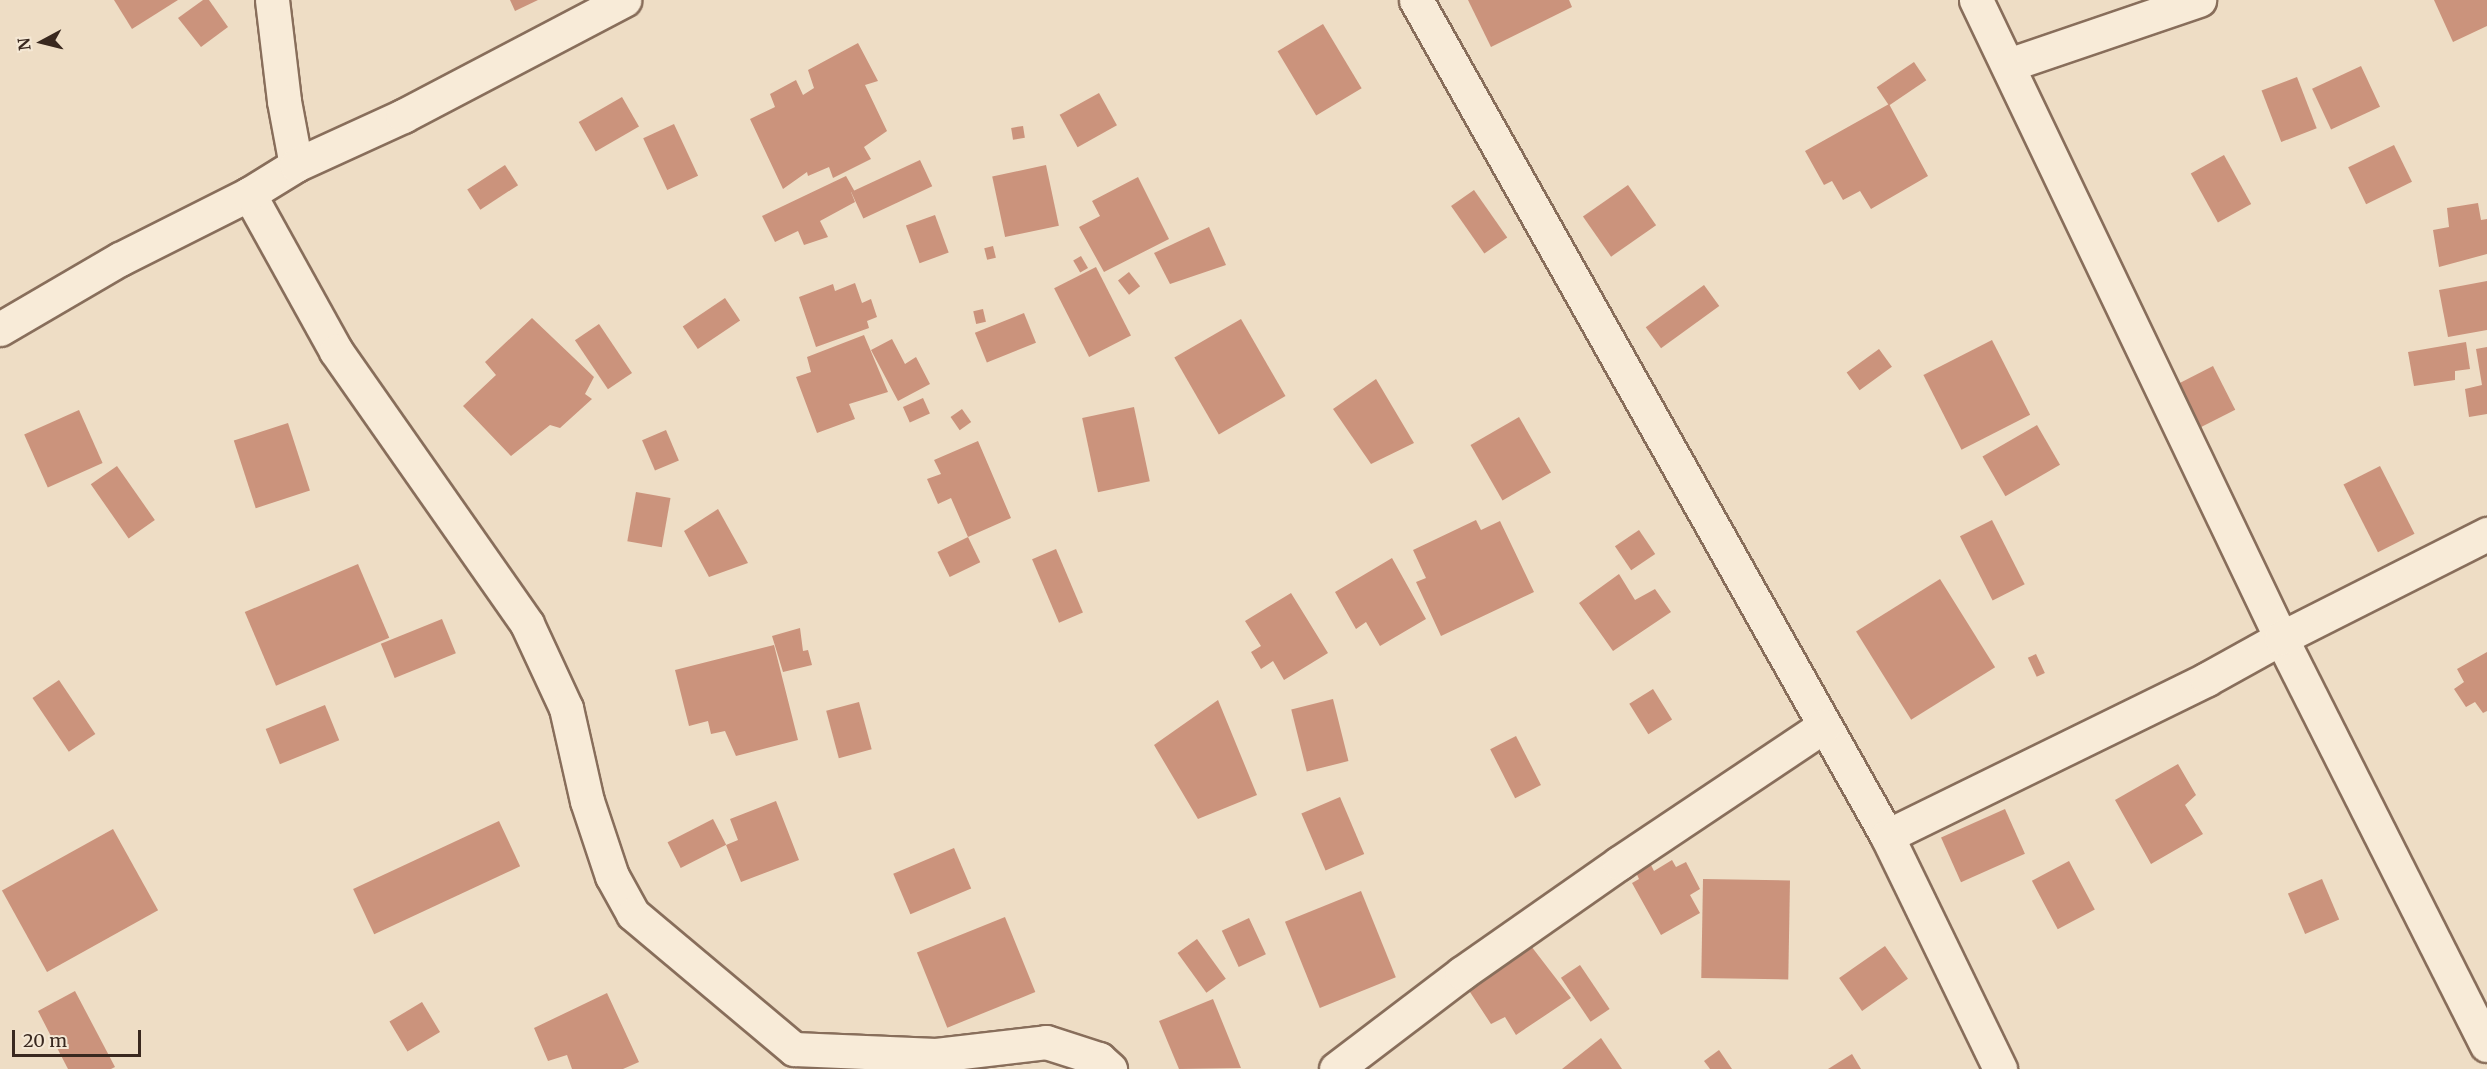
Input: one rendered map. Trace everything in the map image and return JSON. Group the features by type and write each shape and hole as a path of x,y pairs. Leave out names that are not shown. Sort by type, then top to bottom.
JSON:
{"street":[{"path":"272,0 284,102 296,165"},
{"path":"0,329 120,259 249,195 296,165 403,116 624,0"},
{"path":"1416,0 1887,836 2000,1069"},
{"path":"1976,0 2281,638 2487,1045"},
{"path":"2008,65 2199,0"},
{"path":"249,195 336,351 528,624 566,708 587,801 612,876 633,914 794,1049 936,1055 1046,1042 1099,1059 1110,1069"},
{"path":"1887,836 2207,679 2281,638 2487,534"},
{"path":"1336,1069 1471,966 1629,856 1824,726"}],"building":[{"path":"114,0 178,0 132,29"},
{"path":"203,0 209,0 228,27 201,47 178,18"},
{"path":"510,0 538,0 515,11"},
{"path":"1468,0 1569,0 1572,7 1491,47"},
{"path":"2434,0 2487,0 2487,26 2453,42"},
{"path":"1323,24 1362,88 1316,116 1278,51"},
{"path":"858,43 878,81 865,85 887,131 864,147 871,159 833,178 829,167 808,176 807,172 783,189 750,119 775,107 770,94 796,80 803,95 814,88 808,70"},
{"path":"1914,62 1926,80 1889,105 1877,87"},
{"path":"2361,66 2380,107 2331,130 2312,89"},
{"path":"2297,77 2317,128 2281,142 2262,91"},
{"path":"1099,93 1117,125 1078,147 1060,115"},
{"path":"622,97 639,126 596,151 579,122"},
{"path":"1889,104 1928,176 1871,209 1860,191 1843,200 1832,181 1824,185 1805,151"},
{"path":"674,124 698,176 667,190 643,138"},
{"path":"1023,126 1025,138 1013,140 1011,128"},
{"path":"2394,145 2412,182 2366,204 2348,167"},
{"path":"2224,155 2251,204 2218,222 2191,173"},
{"path":"920,160 932,186 863,218 851,192"},
{"path":"505,165 518,185 480,210 467,190"},
{"path":"1046,165 1059,226 1005,237 992,176"},
{"path":"846,176 855,192 851,192 855,202 820,221 828,237 804,245 798,231 775,242 762,216"},
{"path":"1138,177 1169,239 1104,272 1079,227 1100,216 1092,201"},
{"path":"1628,185 1656,225 1611,257 1583,217"},
{"path":"1474,190 1507,238 1484,254 1451,206"},
{"path":"2478,203 2481,220 2487,219 2487,254 2439,267 2433,230 2449,227 2447,208"},
{"path":"935,215 949,253 920,263 906,226"},
{"path":"1209,227 1226,265 1170,284 1154,253"},
{"path":"993,246 996,258 987,260 984,248"},
{"path":"1081,256 1088,268 1080,273 1073,260"},
{"path":"1096,267 1131,336 1089,357 1054,288"},
{"path":"1129,272 1140,286 1129,295 1118,281"},
{"path":"2487,281 2487,330 2448,337 2439,290"},
{"path":"855,283 862,303 871,299 877,317 867,321 869,328 816,347 799,297 833,284 835,291"},
{"path":"1704,285 1719,306 1661,348 1646,327"},
{"path":"725,298 740,320 698,349 683,327"},
{"path":"983,309 986,322 976,324 973,311"},
{"path":"1024,313 1036,343 987,363 975,333"},
{"path":"532,318 594,377 585,394 592,399 560,428 550,425 511,456 463,406 496,375 485,362"},
{"path":"1241,319 1286,396 1219,435 1174,358"},
{"path":"599,324 632,373 608,389 575,340"},
{"path":"864,335 888,392 849,404 855,419 817,433 796,377 811,372 807,357"},
{"path":"892,339 905,364 916,357 930,384 898,401 871,350"},
{"path":"1992,340 2030,415 1962,450 1923,375"},
{"path":"2466,342 2470,369 2455,371 2455,380 2414,386 2408,352"},
{"path":"2487,347 2487,414 2469,417 2465,389 2482,385 2476,349"},
{"path":"1879,349 1892,367 1860,390 1847,373"},
{"path":"2213,366 2235,410 2194,431 2172,387"},
{"path":"1376,379 1414,443 1371,464 1333,409"},
{"path":"923,398 930,414 910,422 903,407"},
{"path":"1134,407 1150,481 1098,492 1082,418"},
{"path":"962,409 971,422 960,430 951,417"},
{"path":"79,410 103,463 48,487 24,434"},
{"path":"1519,417 1551,472 1503,500 1471,445"},
{"path":"288,423 310,491 256,508 234,441"},
{"path":"2037,425 2060,465 2005,496 1982,456"},
{"path":"666,430 679,460 655,471 642,440"},
{"path":"978,441 1011,518 968,537 951,498 938,504 927,479 941,474 934,460"},
{"path":"117,466 155,520 129,538 91,484"},
{"path":"2380,466 2415,534 2378,552 2343,485"},
{"path":"636,492 670,498 662,547 627,541"},
{"path":"718,509 748,563 709,577 684,531"},
{"path":"1476,520 1481,530 1500,521 1534,592 1441,636 1416,582 1426,578 1413,550"},
{"path":"1992,520 2025,584 1993,600 1960,536"},
{"path":"1639,530 1655,554 1631,570 1615,546"},
{"path":"968,537 980,562 950,577 937,552"},
{"path":"1056,549 1083,613 1059,623 1032,559"},
{"path":"1392,558 1426,619 1380,646 1366,622 1356,629 1335,592"},
{"path":"358,564 389,638 276,686 245,612"},
{"path":"1619,574 1635,600 1655,589 1671,612 1613,651 1579,603"},
{"path":"1940,579 1995,667 1911,720 1856,631"},
{"path":"1291,593 1328,653 1284,680 1273,661 1261,669 1251,652 1261,646 1245,621"},
{"path":"442,619 456,653 395,678 381,644"},
{"path":"800,628 803,651 808,650 812,665 783,672 772,636"},
{"path":"774,645 798,740 736,756 725,731 711,734 708,721 689,726 675,670"},
{"path":"2487,652 2487,711 2483,713 2475,702 2466,707 2454,689 2464,682 2457,669"},
{"path":"2036,654 2045,673 2037,677 2028,658"},
{"path":"59,680 95,734 69,752 32,698"},
{"path":"1653,689 1672,720 1648,734 1629,704"},
{"path":"1333,699 1348,761 1307,772 1291,709"},
{"path":"1218,700 1257,795 1198,819 1154,745"},
{"path":"859,702 872,749 839,758 826,711"},
{"path":"325,705 339,740 280,764 266,729"},
{"path":"1516,736 1541,785 1515,798 1490,749"},
{"path":"2178,764 2196,795 2185,805 2203,834 2151,864 2115,800"},
{"path":"1340,797 1364,854 1326,870 1301,813"},
{"path":"776,801 799,860 741,882 726,845 738,840 730,819"},
{"path":"2005,809 2025,854 1961,882 1941,837"},
{"path":"713,819 726,845 681,868 668,842"},
{"path":"499,821 520,866 374,934 353,889"},
{"path":"113,829 158,910 47,972 2,891"},
{"path":"954,848 971,889 910,914 893,874"},
{"path":"1672,860 1676,867 1686,862 1700,889 1690,895 1700,913 1661,935 1632,883 1639,879 1634,868 1649,861 1654,871"},
{"path":"2069,861 2095,910 2058,929 2032,881"},
{"path":"1703,879 1790,881 1788,980 1701,978"},
{"path":"2322,879 2339,920 2305,934 2288,893"},
{"path":"1361,891 1396,977 1320,1008 1285,922"},
{"path":"1005,917 1035,992 947,1028 917,953"},
{"path":"1249,918 1266,954 1239,967 1222,931"},
{"path":"1197,939 1226,979 1206,993 1178,953"},
{"path":"1528,942 1571,998 1516,1035 1505,1017 1491,1024 1466,986"},
{"path":"1885,946 1908,979 1862,1011 1839,978"},
{"path":"1580,965 1610,1009 1591,1022 1561,978"},
{"path":"75,991 115,1067 111,1069 68,1069 38,1011"},
{"path":"607,993 639,1062 623,1069 572,1069 567,1055 548,1061 534,1028"},
{"path":"1213,999 1241,1068 1179,1069 1159,1021"},
{"path":"422,1002 440,1032 407,1052 389,1022"},
{"path":"1601,1038 1622,1069 1562,1069"},
{"path":"1719,1050 1732,1069 1710,1069 1704,1061"},
{"path":"1852,1054 1861,1069 1828,1069"}]}
